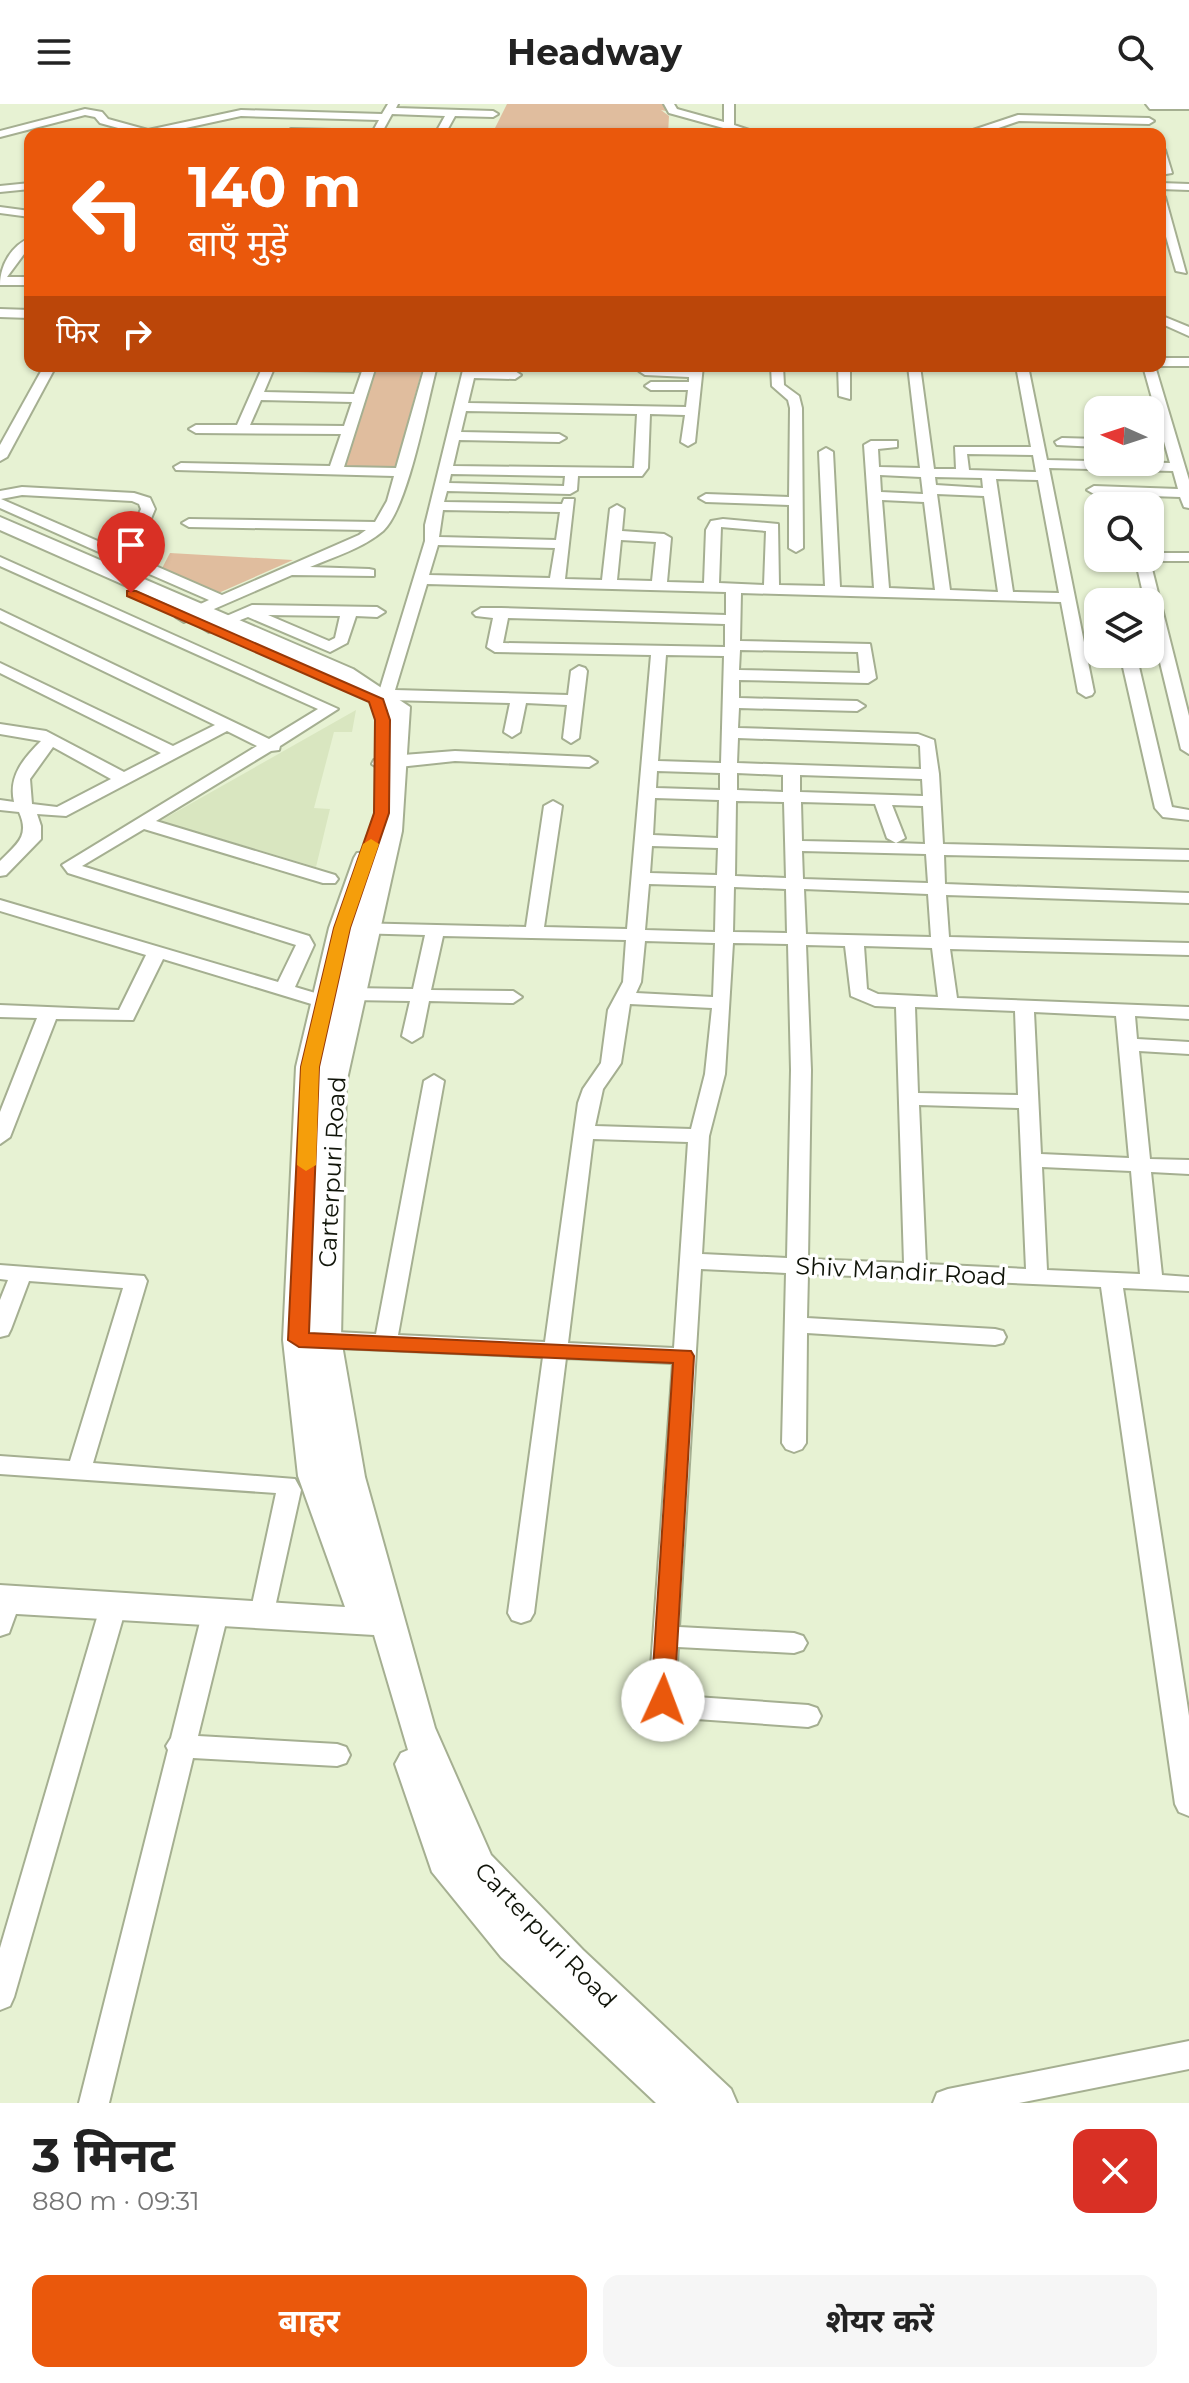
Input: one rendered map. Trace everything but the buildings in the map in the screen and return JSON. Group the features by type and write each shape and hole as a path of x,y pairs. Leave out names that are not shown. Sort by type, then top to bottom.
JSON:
{"main road":[{"path":"0,523 123,568 381,697"},
{"path":"0,536 213,615"},
{"name":"Carterpuri Road","path":"381,697 388,762 382,813 338,998 310,1067 312,1340 332,1476 369,1622 446,1860 515,1944 686,2103"},
{"name":"Carterpuri Road","path":"332,1476 377,1593 417,1728 476,1866 569,1963 716,2103"},
{"path":"3,1608 114,1604 369,1622"}],"street":[{"path":"91,112 101,104"},
{"path":"220,104 279,128"},
{"path":"277,104 305,114"},
{"path":"669,104 670,110 733,128"},
{"path":"729,104 729,127"},
{"path":"1072,104 1078,128"},
{"path":"1150,106 1189,106"},
{"path":"173,128 241,113 389,110 493,114"},
{"path":"379,128 389,110"},
{"path":"0,134 73,113 91,112 98,114 100,120 131,128"},
{"path":"443,128 451,113"},
{"path":"987,128 1010,119 1149,121"},
{"path":"703,128 704,120"},
{"path":"1166,186 1189,187"},
{"path":"0,189 24,187"},
{"path":"0,210 24,213"},
{"path":"0,219 13,212"},
{"path":"1166,218 1181,271"},
{"path":"0,280 23,245"},
{"path":"0,280 24,281"},
{"path":"0,313 24,314"},
{"path":"1166,322 1189,332"},
{"path":"1166,362 1189,362"},
{"path":"2,450 47,372"},
{"path":"242,429 267,372"},
{"path":"336,470 368,372"},
{"path":"213,615 291,571 364,538 380,526 394,501 429,372"},
{"path":"470,372 437,506 432,541 381,697 575,700"},
{"path":"488,372 515,375"},
{"path":"658,372 696,375"},
{"path":"777,372 778,386 795,403 796,548"},
{"path":"844,372 845,396"},
{"path":"915,372 943,594"},
{"path":"1023,372 1086,692"},
{"path":"1094,490 1187,498 1181,464 1166,444 1150,372"},
{"path":"651,386 696,375"},
{"path":"688,442 696,375"},
{"path":"257,396 360,398"},
{"path":"463,407 693,411"},
{"path":"446,470 640,471 644,410"},
{"path":"196,429 349,430"},
{"path":"455,436 559,438"},
{"path":"1062,442 1084,443"},
{"path":"882,593 871,445 892,444"},
{"path":"963,473 960,450 1041,464 1181,464"},
{"path":"826,452 833,591"},
{"path":"873,471 988,474 1041,464"},
{"path":"181,467 400,472"},
{"path":"442,487 570,490 572,473"},
{"path":"988,474 1006,596"},
{"path":"0,495 22,491 134,497 145,501 148,509 123,568 0,503"},
{"path":"875,496 990,492"},
{"path":"706,498 796,501"},
{"path":"437,506 568,505 557,583"},
{"path":"609,585 617,509"},
{"path":"189,523 380,526"},
{"path":"711,588 713,526 723,523 773,527 771,589"},
{"path":"614,535 664,538 659,586"},
{"path":"432,541 563,544"},
{"path":"1164,557 1189,557"},
{"path":"0,561 330,709 273,747 71,867 303,940 305,945 284,990"},
{"path":"291,571 369,573"},
{"path":"420,579 1067,598"},
{"path":"734,588 723,880 722,1003 715,1074 699,1136 662,1695 668,1703 808,1716"},
{"path":"213,615 326,647 340,643 349,612"},
{"path":"213,615 377,612"},
{"path":"481,613 733,620"},
{"path":"501,613 495,647 659,650 865,647 868,678 731,675"},
{"path":"0,615 273,747"},
{"path":"521,1613 585,1132 593,1089 611,1063 623,998 632,982 659,650"},
{"path":"1164,665 1189,749"},
{"path":"1,667 174,753"},
{"path":"1131,668 1164,808 1169,813 1189,815"},
{"path":"571,738 579,671"},
{"path":"512,732 519,699"},
{"path":"730,703 857,706"},
{"path":"0,805 60,812 225,726"},
{"path":"0,729 31,731 125,779"},
{"path":"730,733 923,739 928,743 937,851 940,941 948,1004"},
{"path":"0,871 23,851 34,833 20,788 30,761 51,740"},
{"path":"388,762 589,762"},
{"path":"651,766 931,774"},
{"path":"791,770 801,1070 794,1443"},
{"path":"647,793 933,801"},
{"path":"882,800 896,838"},
{"path":"534,931 553,806"},
{"path":"143,823 329,879"},
{"path":"643,840 725,843"},
{"path":"794,846 1189,855"},
{"path":"640,878 1189,898"},
{"path":"0,905 284,990 338,998 422,995 513,997"},
{"path":"354,928 1189,949"},
{"path":"412,1036 435,930"},
{"path":"854,940 858,992 875,1000 1189,1013"},
{"path":"0,1011 126,1016 157,952"},
{"path":"623,998 722,1003"},
{"path":"905,1003 915,1272"},
{"path":"1024,1006 1037,1278"},
{"path":"1125,1011 1152,1282"},
{"path":"0,1137 49,1013"},
{"path":"1128,1044 1189,1048"},
{"path":"385,1344 434,1081"},
{"path":"910,1099 1029,1102"},
{"path":"585,1132 699,1136"},
{"path":"1032,1160 1189,1167"},
{"name":"Shiv Mandir Road","path":"690,1261 1189,1284"},
{"path":"0,1329 10,1272 136,1281 79,1469"},
{"path":"1111,1280 1189,1804"},
{"path":"798,1325 995,1337"},
{"path":"312,1340 684,1356"},
{"path":"0,1465 287,1485 289,1490 263,1614"},
{"path":"0,1997 114,1604"},
{"path":"94,2103 179,1746 216,1610"},
{"path":"666,1636 794,1643"},
{"path":"179,1746 337,1755"},
{"path":"948,2103 1189,2055"}],"shaded area":[{"path":"507,104 674,104 685,112 718,119 713,121 661,110 669,116 668,128 495,128"},
{"path":"373,372 421,372 395,468 343,467"},
{"path":"170,553 293,560 214,595 160,572"},
{"path":"356,710 352,732 334,732 314,808 330,809 316,867 160,821"}],"slow traffic":[{"path":"306,1165 310,1067 342,928 371,844"}],"route":[{"path":"131,593 376,699 383,720 380,764 382,813 342,928 310,1067 299,1340 684,1356 663,1700"}]}
